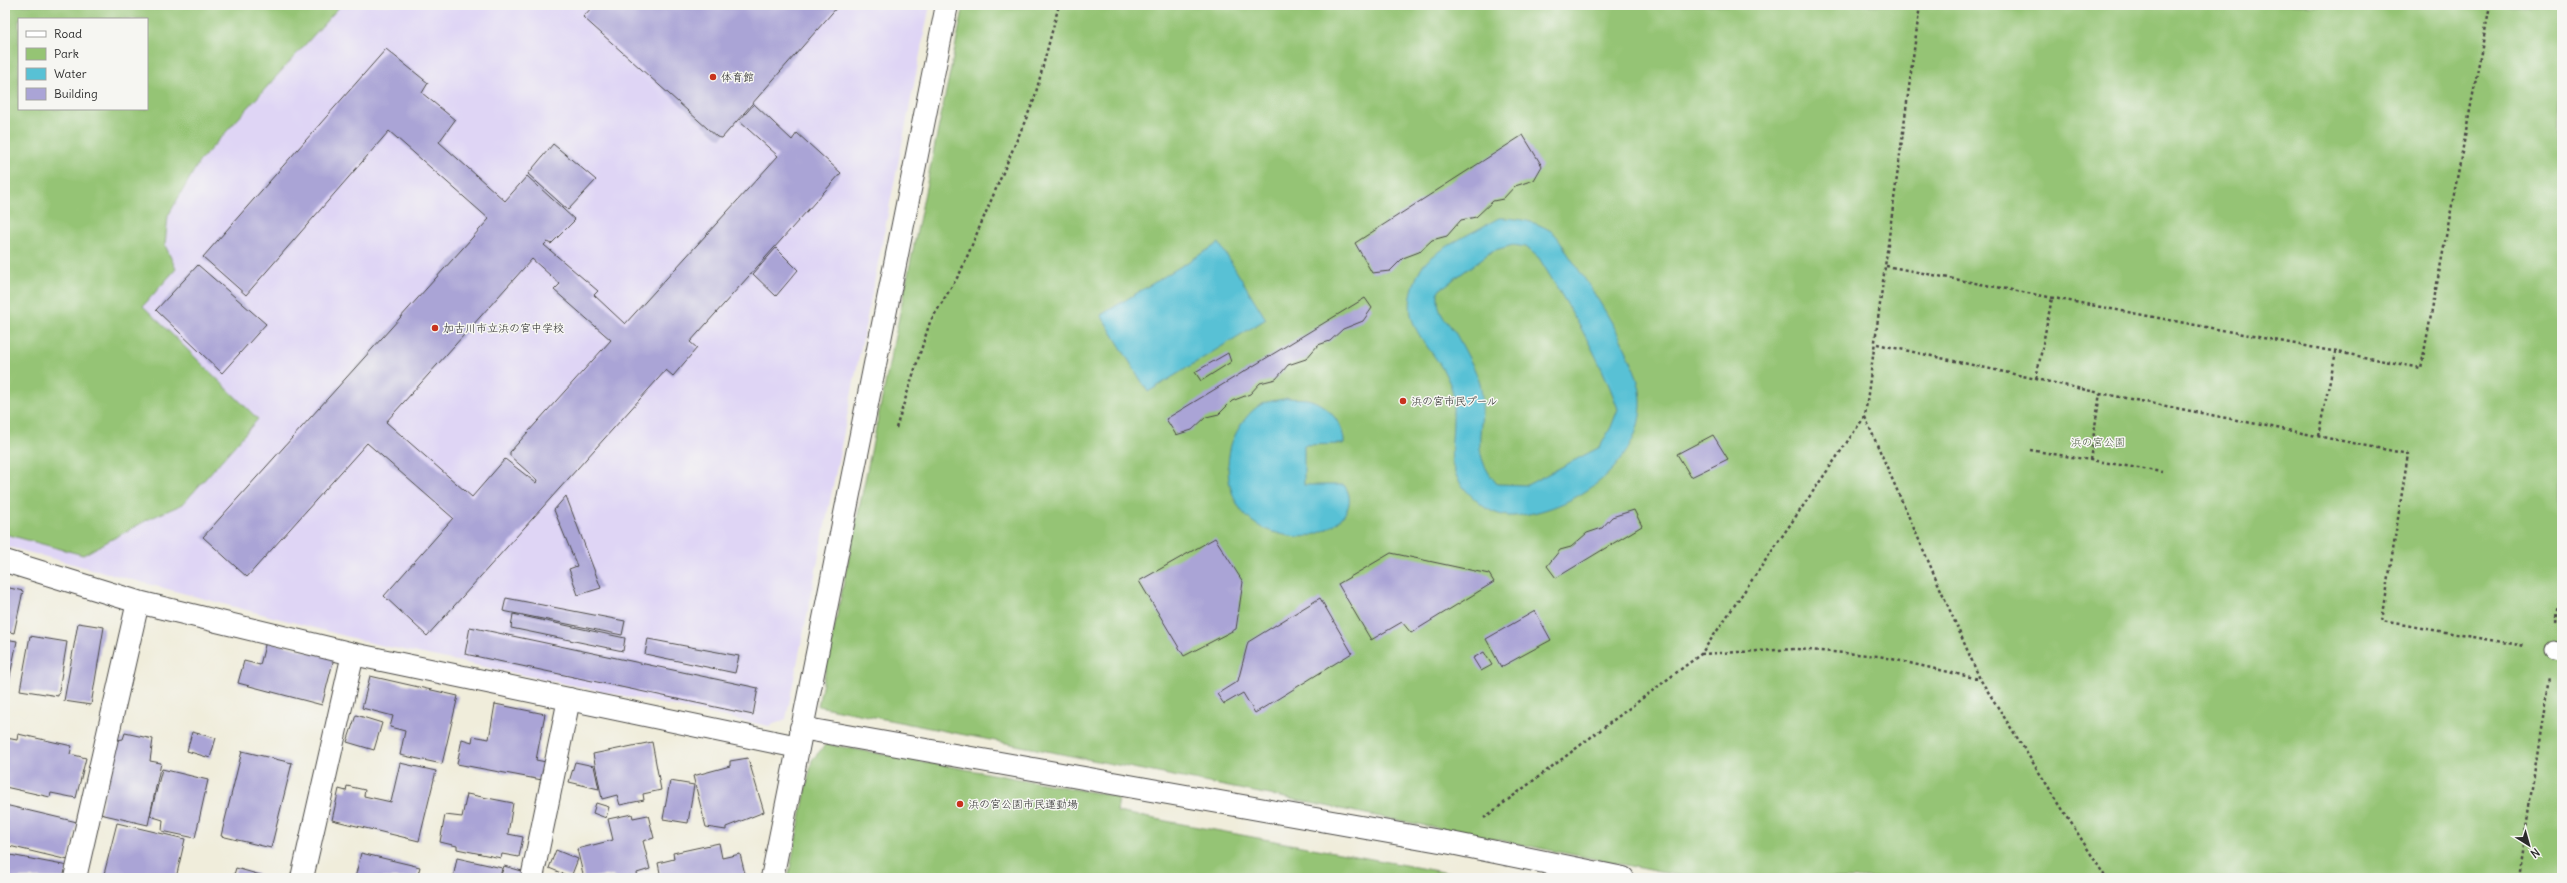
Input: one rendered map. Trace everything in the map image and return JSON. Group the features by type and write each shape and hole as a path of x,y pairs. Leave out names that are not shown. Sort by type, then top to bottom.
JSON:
{"street":[{"path":"772,878 947,5"},
{"path":"5,561 138,602 353,654 569,699 800,738 1451,843 1623,878"},
{"path":"75,878 138,602"},
{"path":"302,878 353,654"},
{"path":"532,878 569,699"}],"path":[{"path":"896,428 930,322 960,273 1034,100 1059,5"},
{"path":"1451,843 1701,654 1865,416 1876,344 1920,5"},
{"path":"1886,266 2421,368 2490,5"},
{"path":"2036,379 2052,298"},
{"path":"1876,344 2100,393 2408,454 2382,621 2558,651 2518,878"},
{"path":"2318,436 2336,352"},
{"path":"2090,460 2100,393"},
{"path":"1865,416 1980,679 2106,878"},
{"path":"2030,450 2162,472"},
{"path":"1701,654 1796,649 1879,656 1980,679"}],"shaded area":[{"name":"加古川市立浜の宮中学校","path":"5,5 930,5 786,719 769,726 375,644 5,546"}],"green space":[{"path":"5,5 341,5 199,162 168,216 165,245 176,269 143,306 258,419 183,504 149,519 83,555 5,534"},
{"name":"浜の宮公園","path":"964,5 2562,5 2562,878 1691,878 818,706"},
{"name":"浜の宮公園市民運動場","path":"826,744 1119,797 1117,812 1475,878 788,878 812,760"}],"water":[{"path":"1499,218 1526,221 1539,225 1557,236 1603,308 1626,350 1640,389 1641,406 1637,428 1628,449 1615,467 1598,482 1579,495 1558,505 1536,512 1514,516 1499,514 1485,507 1466,490 1458,480 1452,460 1452,390 1445,374 1419,334 1413,322 1410,307 1412,290 1420,270 1425,263 1433,256 1468,234","holes":["1513,245 1526,247 1539,258 1572,313 1593,350 1618,409 1611,427 1600,447 1527,485 1497,484 1487,471 1482,459 1480,447 1482,398 1479,379 1456,334 1440,311 1438,291 1492,251"]},
{"path":"1219,243 1266,319 1148,392 1101,315"},
{"path":"1288,398 1307,399 1321,405 1328,410 1338,422 1344,437 1344,444 1304,445 1304,485 1344,485 1349,494 1349,503 1347,511 1334,524 1317,534 1304,537 1277,533 1263,528 1252,521 1242,511 1235,500 1228,474 1228,460 1231,445 1244,420 1255,409 1267,402"}],"building":[{"name":"体育館","path":"594,5 839,5 722,138 717,137 583,17"},
{"path":"386,49 428,83 422,93 455,120 439,142 505,201 527,176 575,220 551,244 547,242 544,245 598,291 594,295 625,324 778,156 739,121 754,104 792,140 797,133 841,173 690,342 697,348 673,376 666,370 427,636 384,596 453,518 367,443 247,577 203,537 489,219 389,131 246,295 203,257","holes":["532,259 560,284 554,290 611,340 510,452 510,456 537,480 536,483 505,459 472,497 386,422"]},
{"path":"1523,135 1542,166 1534,180 1515,186 1503,199 1493,201 1476,217 1461,220 1447,236 1432,240 1419,252 1403,258 1390,271 1372,273 1355,243"},
{"path":"553,144 596,180 568,210 528,174"},
{"path":"776,248 798,270 776,296 753,274"},
{"path":"198,265 266,324 222,373 156,310"},
{"path":"1365,298 1372,308 1363,321 1343,329 1330,341 1318,345 1306,359 1288,365 1276,379 1260,383 1250,394 1232,401 1219,414 1206,417 1192,430 1176,435 1166,419"},
{"path":"1228,353 1231,362 1201,381 1195,372"},
{"path":"1713,435 1728,459 1691,477 1677,454"},
{"path":"566,496 601,588 578,595 569,569 577,566 554,510"},
{"path":"1634,510 1642,526 1556,578 1547,566 1560,550 1571,547 1587,533 1602,528 1612,517"},
{"path":"1215,538 1243,582 1236,629 1184,656 1139,581"},
{"path":"1391,553 1489,574 1494,582 1411,633 1402,622 1371,640 1338,584"},
{"path":"5,587 23,591 14,633 5,631"},
{"path":"506,598 625,621 622,635 503,611"},
{"path":"1320,598 1352,653 1255,713 1243,693 1224,704 1217,694 1238,681 1248,642"},
{"path":"1535,611 1551,640 1501,667 1486,639"},
{"path":"513,614 625,638 623,651 511,628"},
{"path":"78,623 104,627 91,705 64,701"},
{"path":"470,627 758,688 753,715 465,654"},
{"path":"30,636 67,642 58,696 20,690"},
{"path":"5,639 17,641 7,691 5,691"},
{"path":"648,639 739,656 735,673 645,654"},
{"path":"266,641 334,658 322,705 238,683 244,661 260,665"},
{"path":"1484,652 1492,665 1481,671 1473,658"},
{"path":"370,676 458,696 442,764 400,755 405,731 390,727 393,716 362,708"},
{"path":"495,704 545,714 536,760 546,762 542,780 457,764 462,739 472,742 473,736 489,739"},
{"path":"356,715 382,723 374,750 347,742"},
{"path":"192,732 216,738 210,758 187,751"},
{"path":"125,733 153,739 150,761 161,763 148,825 100,814 117,740 123,739"},
{"path":"18,734 72,746 70,754 86,758 76,798 51,793 50,797 5,787 6,738 17,740"},
{"path":"652,742 661,790 643,794 644,800 620,805 617,795 602,799 593,754"},
{"path":"242,751 292,763 271,848 221,836"},
{"path":"748,758 764,812 726,827 726,830 706,827 693,776 730,766 730,761"},
{"path":"575,762 594,766 599,789 569,782"},
{"path":"400,763 436,771 419,841 332,820 339,789 346,791 347,786 365,790 364,796 391,802"},
{"path":"162,769 208,780 195,838 162,831 163,820 150,816"},
{"path":"670,781 694,785 688,823 663,819"},
{"path":"467,794 513,803 508,834 523,837 519,857 502,854 501,858 457,849 457,846 440,842 445,815 462,817"},
{"path":"596,803 609,807 606,818 593,813"},
{"path":"5,805 77,822 68,860 5,845"},
{"path":"632,814 633,818 648,815 654,838 643,841 650,869 637,873 638,878 614,878 613,875 584,878 577,849 613,840 608,819"},
{"path":"117,823 185,839 176,878 103,878"},
{"path":"719,843 722,858 740,854 746,878 661,878 658,863 674,859 673,853"},
{"path":"556,850 578,859 571,877 549,868"},
{"path":"361,853 420,867 417,878 355,878"},
{"path":"5,854 68,866 65,878 5,878"},
{"path":"457,858 502,868 500,878 453,878"},
{"path":"504,866 522,871 520,878 500,878"},
{"path":"236,868 271,878 233,878"}],"place":[{"name":"体育館","path":"713,77"},
{"name":"加古川市立浜の宮中学校","path":"435,328"},
{"name":"浜の宮市民プール","path":"1403,401"},
{"name":"浜の宮公園市民運動場","path":"960,804"}]}
